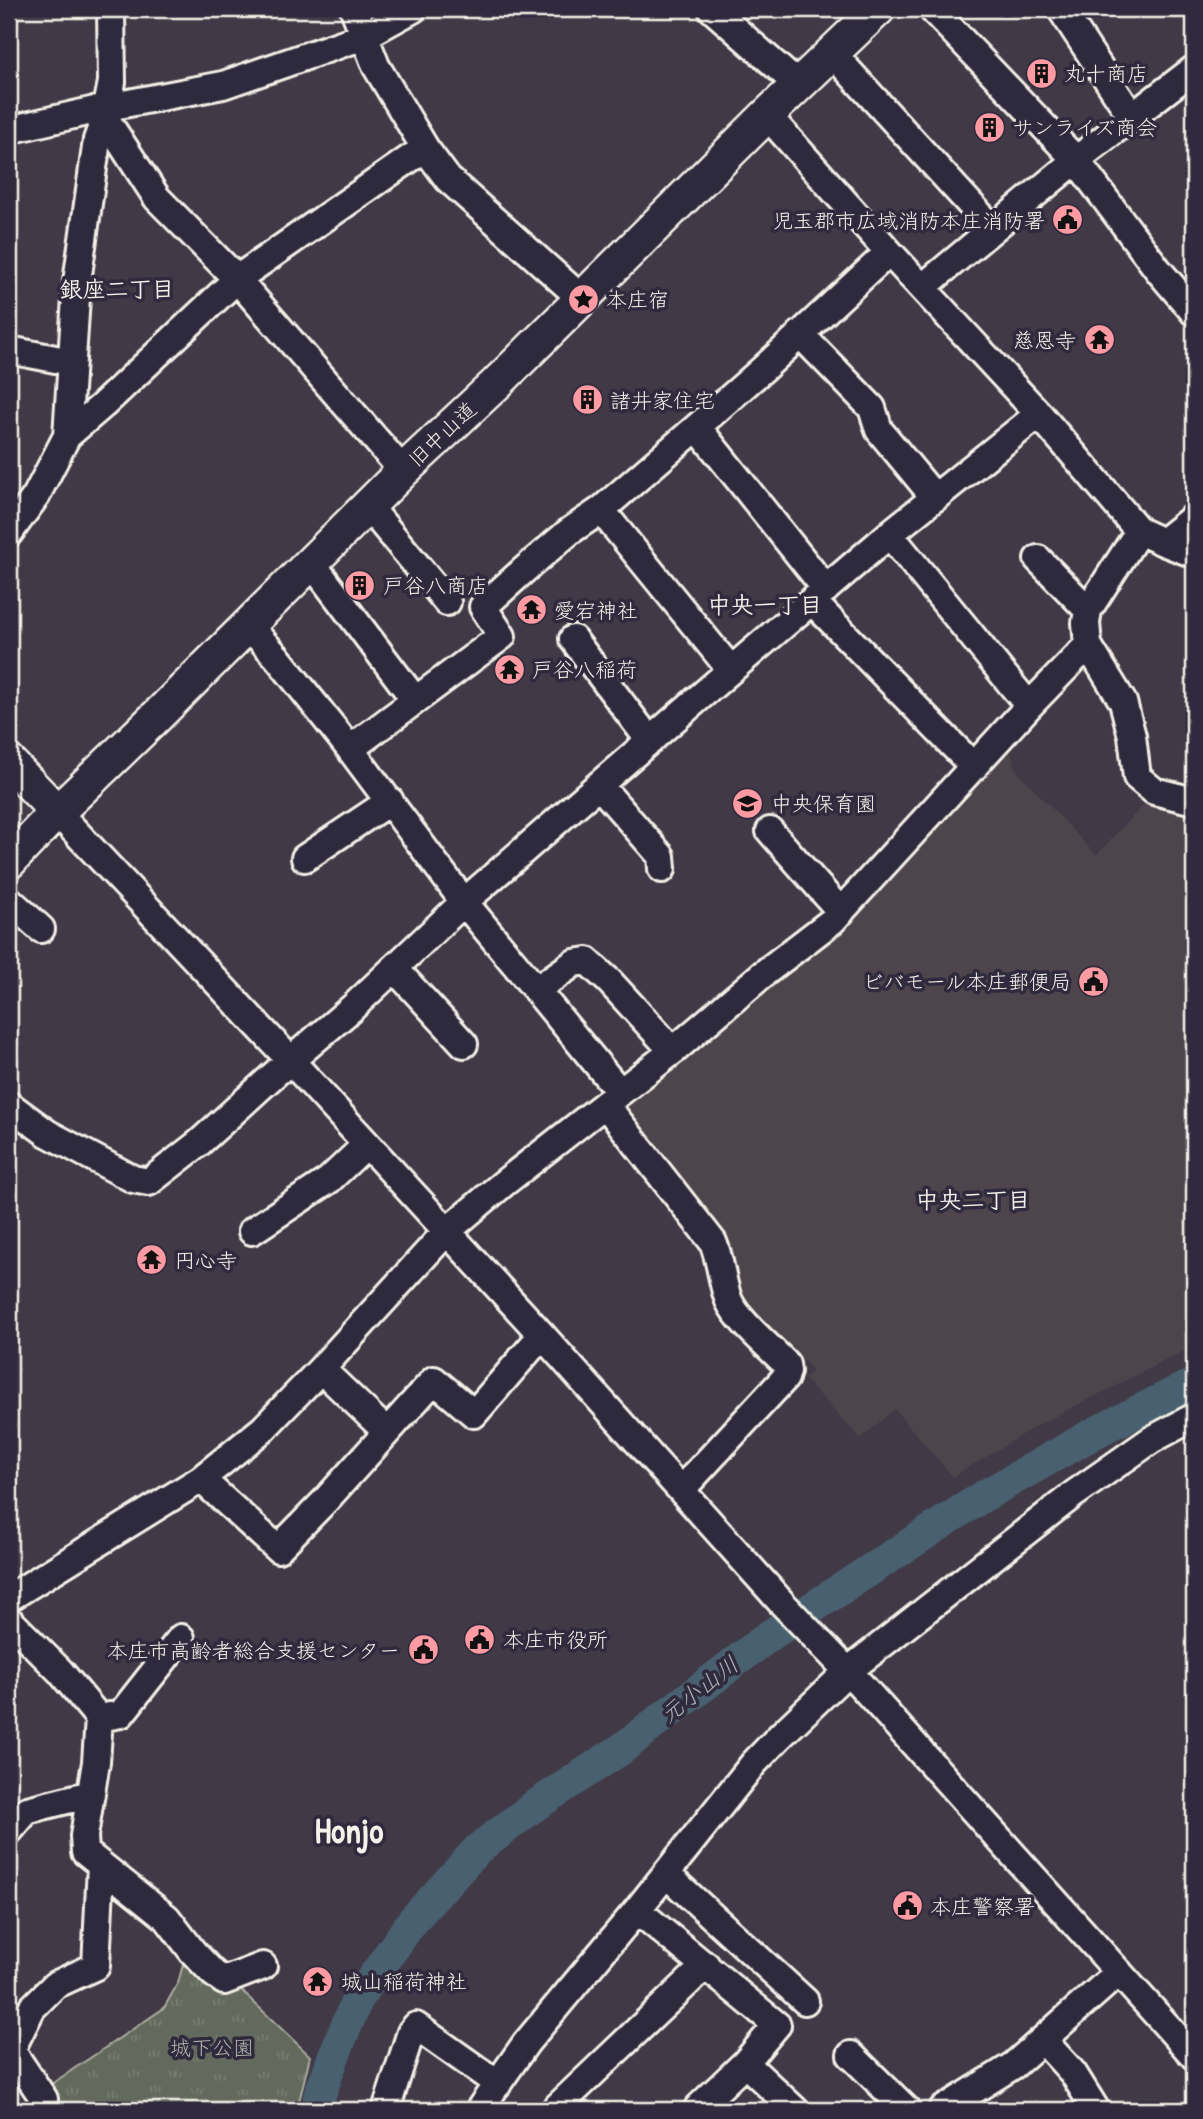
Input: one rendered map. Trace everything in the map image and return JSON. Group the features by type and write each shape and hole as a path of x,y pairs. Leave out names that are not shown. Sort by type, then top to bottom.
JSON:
{"main road":[{"name":"旧中山道","path":"9,862 402,471 497,383 767,115 878,9"},
{"path":"9,762 57,812"}],"street":[{"path":"67,436 77,282 97,140 107,112 112,82 111,9"},
{"path":"354,9 376,66 425,148 449,179 582,298"},
{"path":"9,130 107,112 223,85 363,36 413,9"},
{"path":"712,9 798,85"},
{"path":"932,9 1076,160 1159,271 1194,311"},
{"path":"1061,9 1132,117"},
{"path":"832,52 993,229"},
{"path":"923,287 1076,160 1194,69"},
{"path":"107,112 157,198 237,279 402,471"},
{"path":"767,115 889,252 1151,536 1194,554"},
{"path":"9,533 36,496 67,436 237,279 425,148"},
{"path":"351,749 502,636 483,607 570,531 601,510 889,252"},
{"path":"800,334 872,408 880,430 935,498"},
{"path":"9,350 71,362"},
{"path":"9,1105 47,1133 133,1179 149,1182 199,1143 352,1008 464,902 730,670 892,532 1039,414"},
{"path":"697,426 819,595 974,767"},
{"path":"368,506 447,602"},
{"path":"601,510 730,670"},
{"path":"1194,517 1151,536 1088,610 1086,623 1088,645 1123,702 1132,736 1137,777 1154,791 1194,801"},
{"path":"892,532 895,541 1029,706"},
{"path":"1038,559 1088,610"},
{"path":"311,562 415,700"},
{"path":"253,620 254,632 351,749 464,902 536,990 713,1242 719,1256 729,1301 738,1315 786,1364 785,1378 681,1490"},
{"path":"573,639 650,741"},
{"path":"9,1598 201,1479 263,1429 447,1231 832,921 1088,645"},
{"path":"599,785 661,856 662,870"},
{"path":"305,859 390,801"},
{"path":"57,812 447,1231 1194,2056"},
{"path":"770,831 841,912"},
{"path":"9,900 41,929"},
{"path":"536,990 574,963 587,961 610,981 673,1051"},
{"path":"394,968 464,1044"},
{"path":"252,1231 329,1180 367,1144"},
{"path":"201,1479 278,1549 303,1526 434,1380 474,1414 542,1335"},
{"path":"321,1369 387,1432"},
{"path":"479,2110 526,2043 754,1763 848,1671 1074,1494 1151,1440 1194,1417"},
{"path":"9,1620 60,1671 99,1718 85,1852 167,1918 193,1952 224,1981 263,1966"},
{"path":"99,1718 121,1714 181,1638"},
{"path":"9,1831 27,1810 91,1794"},
{"path":"44,2099 10,2050 32,2008 55,1985 96,1966 101,1865"},
{"path":"666,1874 805,2001"},
{"path":"637,1910 777,2025 745,2063 698,2110"},
{"path":"554,2110 706,1965"},
{"path":"942,2110 1014,2065 1119,1972"},
{"path":"386,2110 411,2032 416,2026 498,2084"},
{"path":"1043,2040 1073,2073 1096,2110"},
{"path":"851,2054 907,2110"},
{"path":"745,2063 795,2110"}],"shaded area":[{"path":"1008,743 1017,771 1096,855 1153,795 1194,807 1194,1346 1036,1426 953,1477 894,1409 861,1439 804,1379 813,1370 746,1301 737,1283 724,1237 711,1217 621,1107"}],"green space":[{"name":"城下公園","path":"186,1954 222,1972 310,2056 297,2110 13,2110 164,2008 178,1983"}],"waterway":[{"name":"元小山川","path":"320,2110 319,2097 357,2000 413,1920 477,1850 533,1807 620,1750 769,1636 896,1553 982,1497 1100,1430 1194,1383"}],"place":[{"name":"丸十商店","path":"1041,73"},
{"name":"サンライズ商会","path":"989,127"},
{"name":"児玉郡市広域消防本庄消防署","path":"1068,220"},
{"name":"本庄宿","path":"583,299"},
{"name":"慈恩寺","path":"1099,340"},
{"name":"諸井家住宅","path":"587,400"},
{"name":"戸谷八商店","path":"360,585"},
{"name":"愛宕神社","path":"531,610"},
{"name":"戸谷八稲荷","path":"509,669"},
{"name":"中央保育園","path":"748,803"},
{"name":"ビバモール本庄郵便局","path":"1094,981"},
{"name":"円心寺","path":"151,1260"},
{"name":"本庄市役所","path":"480,1639"},
{"name":"本庄市高齢者総合支援センター","path":"423,1650"},
{"name":"本庄警察署","path":"907,1906"},
{"name":"城山稲荷神社","path":"318,1981"}],"district":[{"name":"銀座二丁目","path":"117,288"},
{"name":"中央一丁目","path":"765,604"},
{"name":"中央二丁目","path":"973,1199"},
{"name":"Honjo","path":"349,1830"}]}
